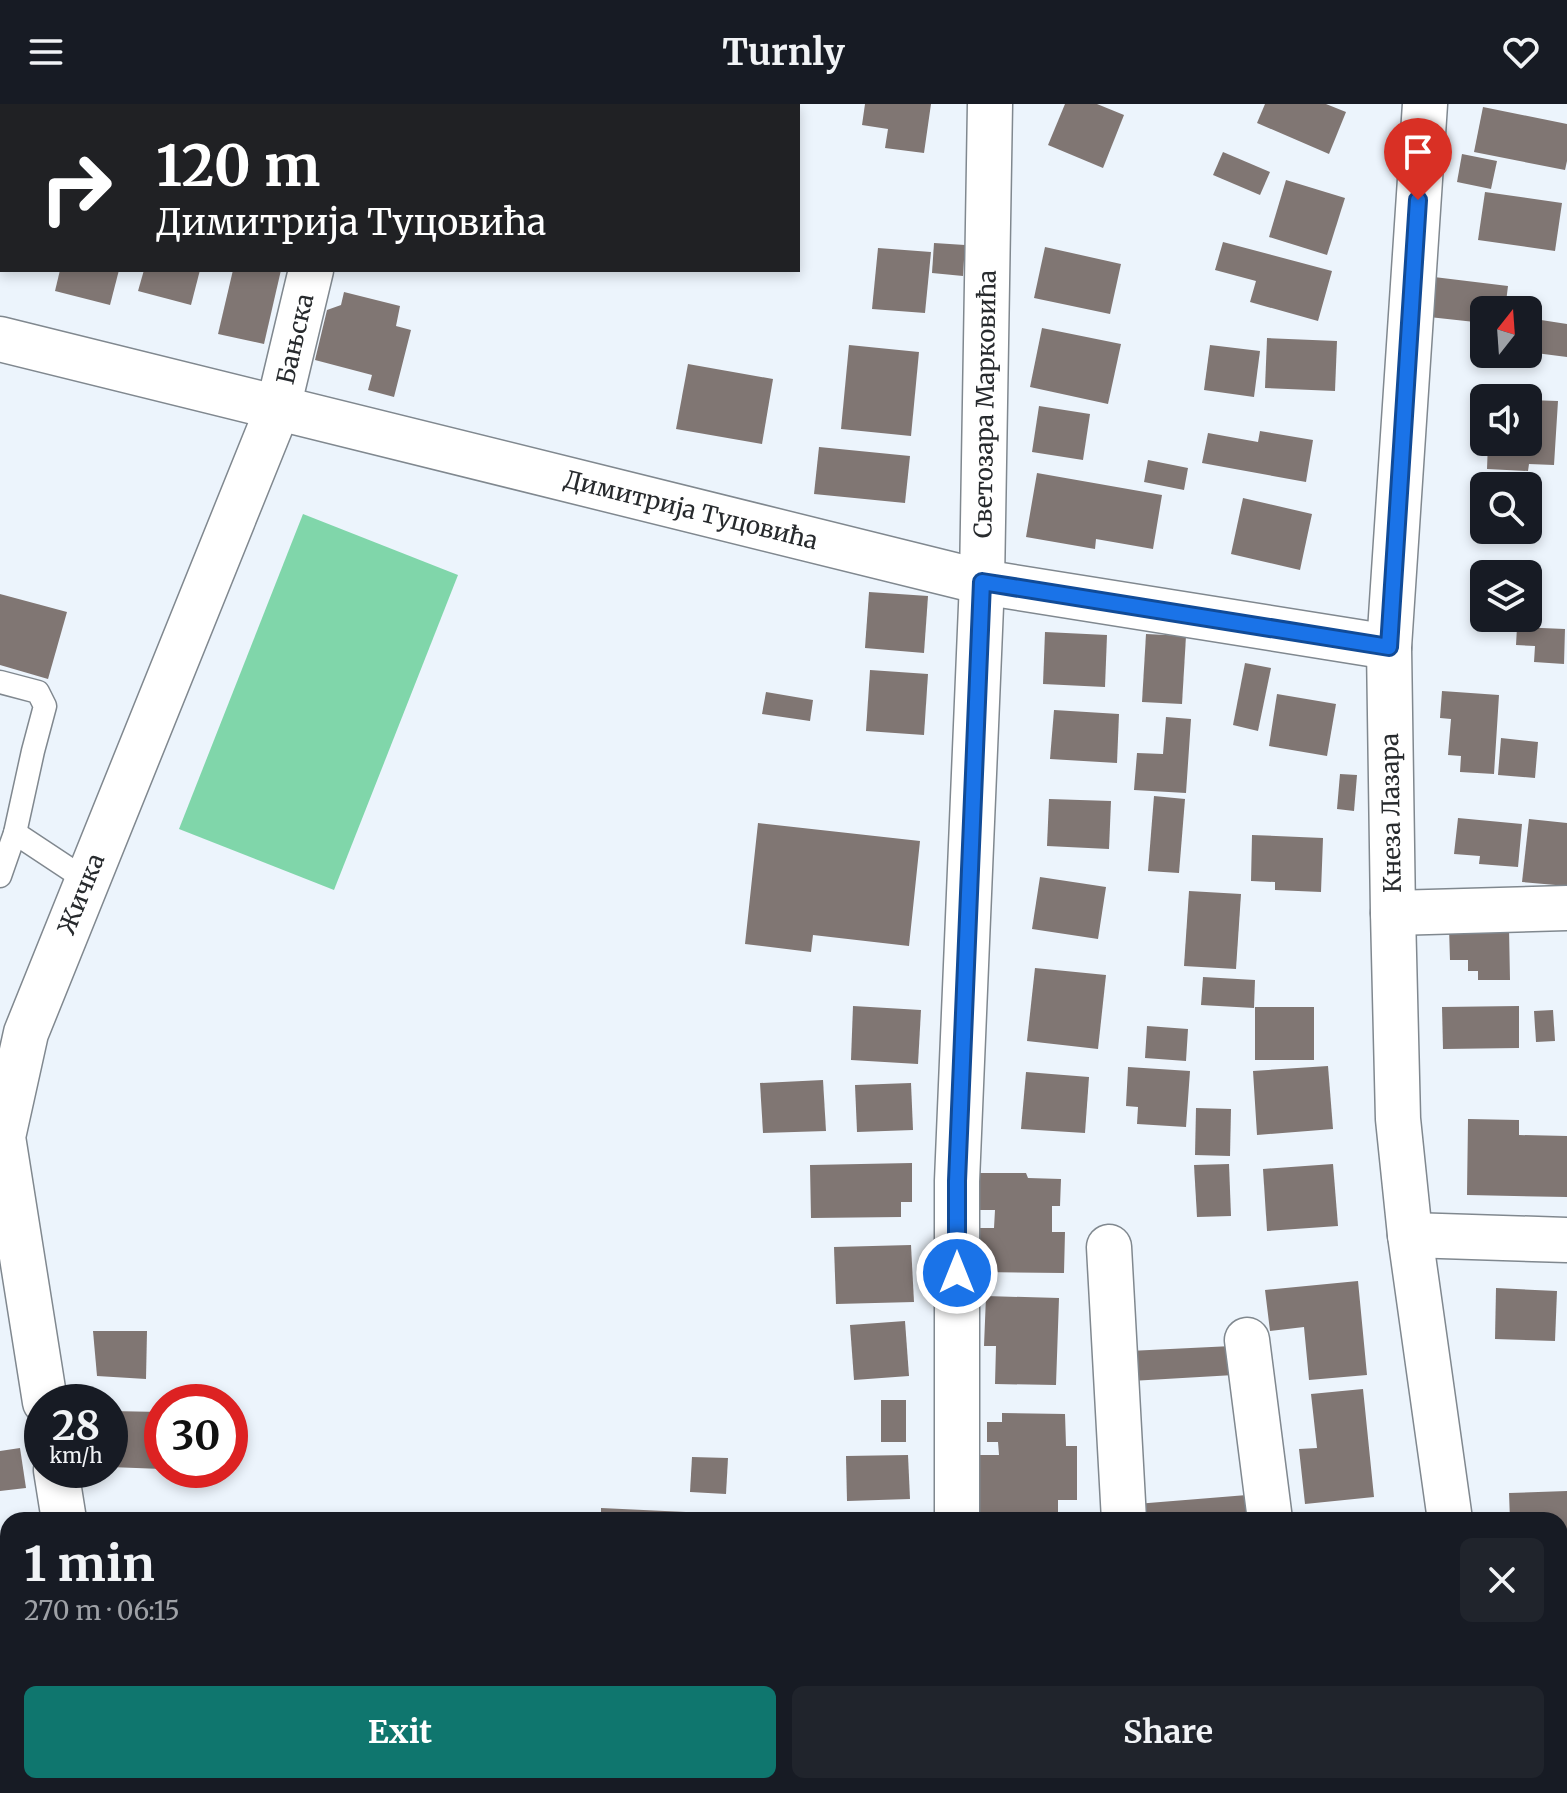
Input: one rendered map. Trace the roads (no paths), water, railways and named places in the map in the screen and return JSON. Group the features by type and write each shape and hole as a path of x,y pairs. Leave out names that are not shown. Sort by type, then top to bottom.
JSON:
{"street":[{"name":"Светозара Марковића","path":"957,1512 957,1181 982,582 990,104"},
{"name":"Кнеза Лазара","path":"1425,104 1389,647 1393,913 1398,1119 1410,1235 1449,1512"},
{"name":"Бањска","path":"278,408 311,272"},
{"name":"Димитрија Туцовића","path":"0,339 982,582 1389,647"},
{"name":"Жичка","path":"42,1384 2,1136 26,1033 278,408"},
{"path":"1393,913 1567,908"},
{"path":"1410,1235 1567,1240"},
{"path":"1109,1247 1124,1512"},
{"path":"1247,1340 1269,1512"},
{"path":"59,1488 63,1512"}],"lane":[{"path":"0,682 38,692 45,706 15,833 0,876"},
{"path":"15,833 86,880"}]}
